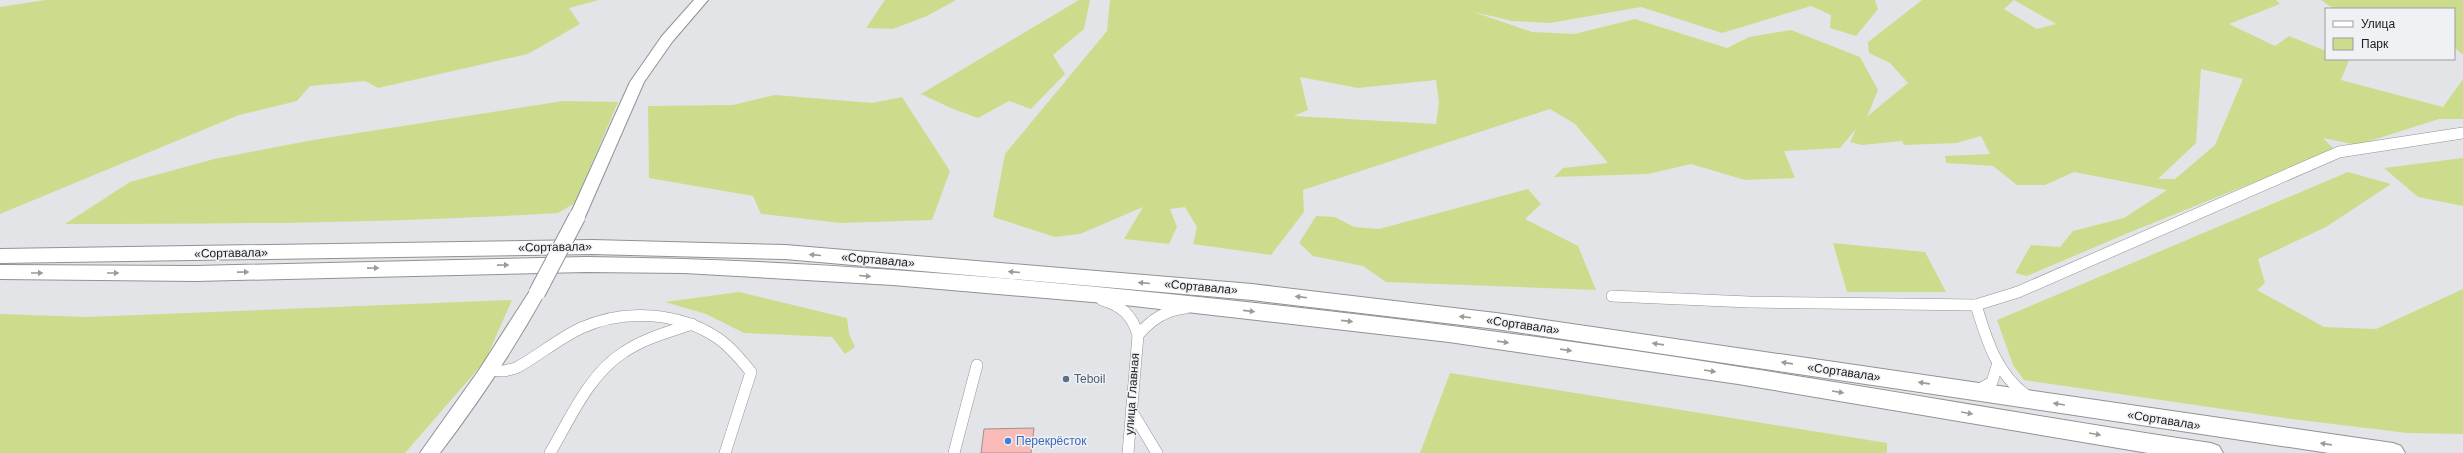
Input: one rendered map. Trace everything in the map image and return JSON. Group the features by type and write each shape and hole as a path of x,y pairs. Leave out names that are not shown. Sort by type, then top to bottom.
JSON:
{"highway":[{"name":"«Сортавала»","path":"0,256 592,247 785,252 1252,292 1496,321 2393,453"},
{"name":"«Сортавала»","path":"0,272 167,273 583,264 775,269 1078,294 1360,322 1672,365 2211,453"}],"street":[{"path":"429,453 456,419 490,370 537,293 577,217 636,82 667,38 701,0"},
{"path":"1612,296 1749,302 1976,305 2018,292 2340,152 2463,133"},
{"path":"1078,294 1111,302 1126,309 1134,321 1138,335"},
{"path":"1976,305 1997,366 2008,382 2032,400"},
{"path":"1138,335 1151,321 1168,311 1180,308 1219,308"},
{"path":"490,370 504,371 516,368 592,324 631,316 679,319 711,333 739,355 751,372 732,436 725,453"},
{"path":"550,453 600,373 615,358 637,345 692,324"},
{"name":"улица Главная","path":"1128,453 1138,335"},
{"path":"954,453 977,365"},
{"path":"1976,391 1990,387 1994,381 1997,366"},
{"path":"1132,410 1157,453"}],"green space":[{"path":"45,0 599,0 569,8 580,24 528,54 378,88 365,81 310,86 297,101 239,115 0,214 0,7"},
{"path":"885,0 956,0 927,16 893,29 866,28"},
{"path":"1079,0 1090,0 1084,29 1053,55 1065,74 1031,109 1009,101 978,118 953,109 921,94"},
{"path":"1110,0 1875,0 1878,9 1856,36 1830,28 1831,15 1811,6 1722,33 1641,7 1550,23 1512,21 1474,12 1532,32 1574,34 1635,19 1727,48 1749,37 1791,30 1860,57 1878,90 1867,117 1908,83 1890,63 1869,53 1868,42 1922,0 2014,0 2276,0 2280,4 2229,24 2275,46 2289,36 2325,51 2325,60 2349,60 2341,80 2443,107 2463,79 2463,119 2439,119 2357,145 2323,138 2335,150 2128,233 2027,276 2015,273 2031,245 2060,247 2073,231 2124,218 2167,190 2074,172 2045,185 2017,185 1993,166 1946,163 1945,156 1990,154 1981,136 1956,143 1904,145 1902,141 1862,145 1850,142 1856,129 1840,148 1784,151 1795,178 1745,180 1691,164 1648,174 1554,177 1563,168 1608,163 1575,124 1550,109 1303,190 1304,212 1271,255 1193,244 1197,227 1185,207 1170,209 1177,227 1169,244 1124,239 1143,207 1080,234 1055,237 993,217 1005,154 1107,31","holes":["2014,0 2056,24 2037,29 2004,9","2201,69 2243,79 2215,145 2175,179 2158,179 2196,143","1300,77 1358,88 1436,80 1439,102 1436,124 1294,116 1308,110"]},
{"path":"2321,0 2463,0 2463,55 2455,48 2455,8 2333,8"},
{"path":"775,95 872,103 902,97 950,171 932,220 841,223 761,214 753,196 649,178 648,106 733,105"},
{"path":"563,101 618,102 575,203 558,213 435,219 312,222 65,224 130,182 214,159 313,140"},
{"path":"2463,158 2463,206 2418,197 2384,168"},
{"path":"2348,172 2391,184 2326,227 2258,259 2265,283 2257,290 2324,327 2376,329 2463,289 2463,434 2407,433 2292,419 2024,380 2013,365 1997,320"},
{"path":"1528,189 1541,204 1525,219 1578,246 1596,290 1386,282 1363,266 1313,256 1299,243 1316,216 1335,217 1354,227 1379,229"},
{"path":"1833,243 1925,252 1946,292 1847,292"},
{"path":"739,292 847,318 849,334 855,347 845,354 832,337 744,333 706,314 665,302"},
{"path":"512,300 485,361 405,453 0,453 0,314 86,317"},
{"path":"1450,373 1887,443 1887,453 1420,453"}],"building":[{"name":"Перекрёсток","path":"1034,428 1031,453 981,453 984,429"}],"place":[{"name":"Teboil","path":"1066,379"},
{"name":"Перекрёсток","path":"1008,441"}]}
